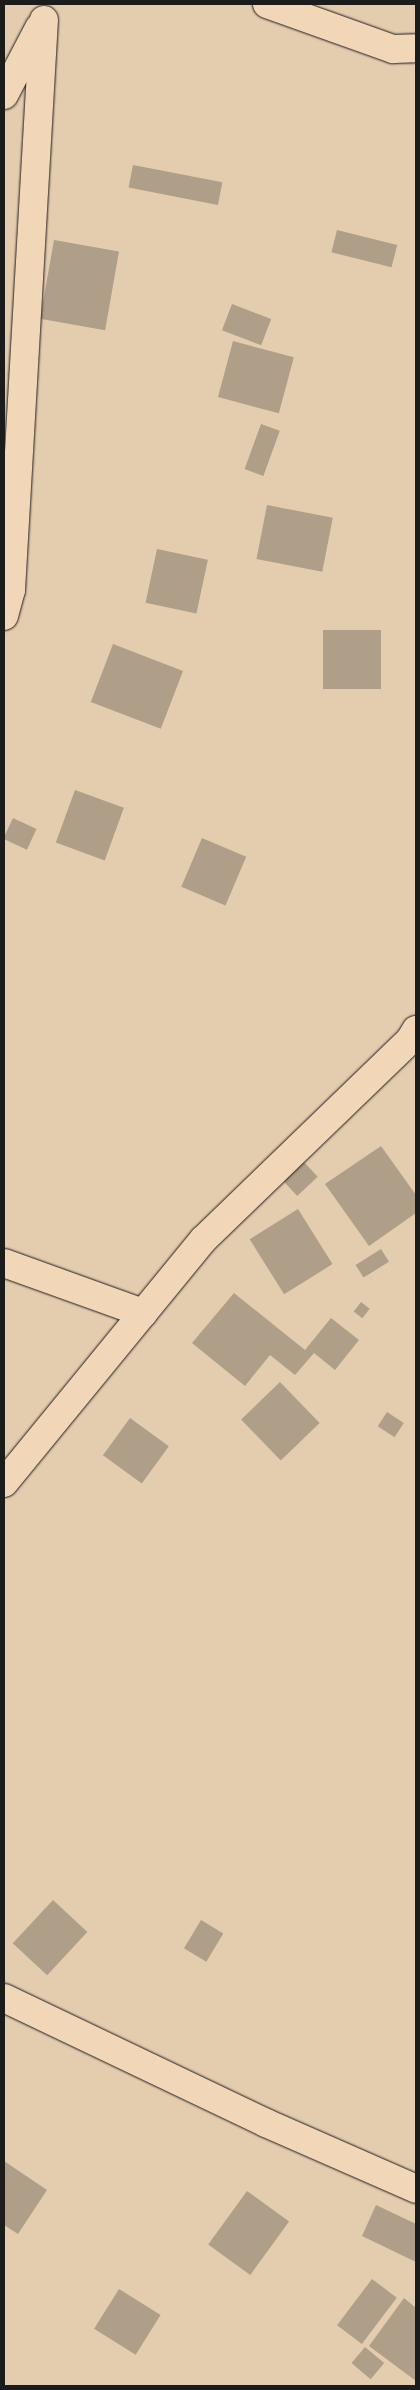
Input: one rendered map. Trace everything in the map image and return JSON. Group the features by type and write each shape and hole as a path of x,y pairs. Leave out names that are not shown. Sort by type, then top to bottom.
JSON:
{"street":[{"path":"267,4 393,49 416,48"},
{"path":"4,95 46,12"},
{"path":"4,616 11,590 46,12"},
{"path":"4,1483 204,1240 410,1040 416,1030"},
{"path":"4,1263 143,1313"},
{"path":"4,1998 266,2123 416,2189"}],"building":[{"path":"133,165 222,182 218,205 129,188"},
{"path":"337,230 397,245 392,267 331,252"},
{"path":"54,240 119,251 105,330 40,319"},
{"path":"232,304 271,319 261,345 222,330"},
{"path":"233,341 294,357 279,413 218,397"},
{"path":"261,424 280,431 263,476 245,469"},
{"path":"267,505 333,518 322,572 257,559"},
{"path":"157,549 208,560 196,614 146,603"},
{"path":"323,630 381,630 381,689 323,689"},
{"path":"113,644 183,671 161,729 91,702"},
{"path":"75,790 124,808 105,860 56,843"},
{"path":"13,818 37,829 27,850 4,839"},
{"path":"202,838 246,857 225,906 181,887"},
{"path":"381,1146 416,1195 416,1213 369,1246 325,1184"},
{"path":"302,1160 318,1177 297,1196 282,1179"},
{"path":"298,1209 332,1264 284,1294 250,1239"},
{"path":"381,1249 389,1262 364,1278 356,1265"},
{"path":"234,1293 305,1350 331,1318 359,1340 335,1370 314,1353 295,1375 270,1355 245,1386 192,1343"},
{"path":"361,1302 370,1309 362,1318 354,1311"},
{"path":"280,1382 320,1423 281,1461 241,1420"},
{"path":"387,1412 404,1423 395,1437 378,1426"},
{"path":"130,1418 169,1446 142,1483 103,1455"},
{"path":"53,1900 87,1932 47,1975 13,1943"},
{"path":"201,1920 223,1933 206,1962 184,1948"},
{"path":"4,2161 47,2190 18,2234 4,2225"},
{"path":"247,2191 289,2222 250,2275 208,2244"},
{"path":"376,2205 416,2224 416,2262 362,2236"},
{"path":"372,2279 397,2298 362,2344 337,2325"},
{"path":"119,2289 161,2315 136,2355 94,2329"},
{"path":"404,2298 416,2308 416,2381 369,2346"},
{"path":"365,2347 384,2363 371,2379 352,2363"}]}
